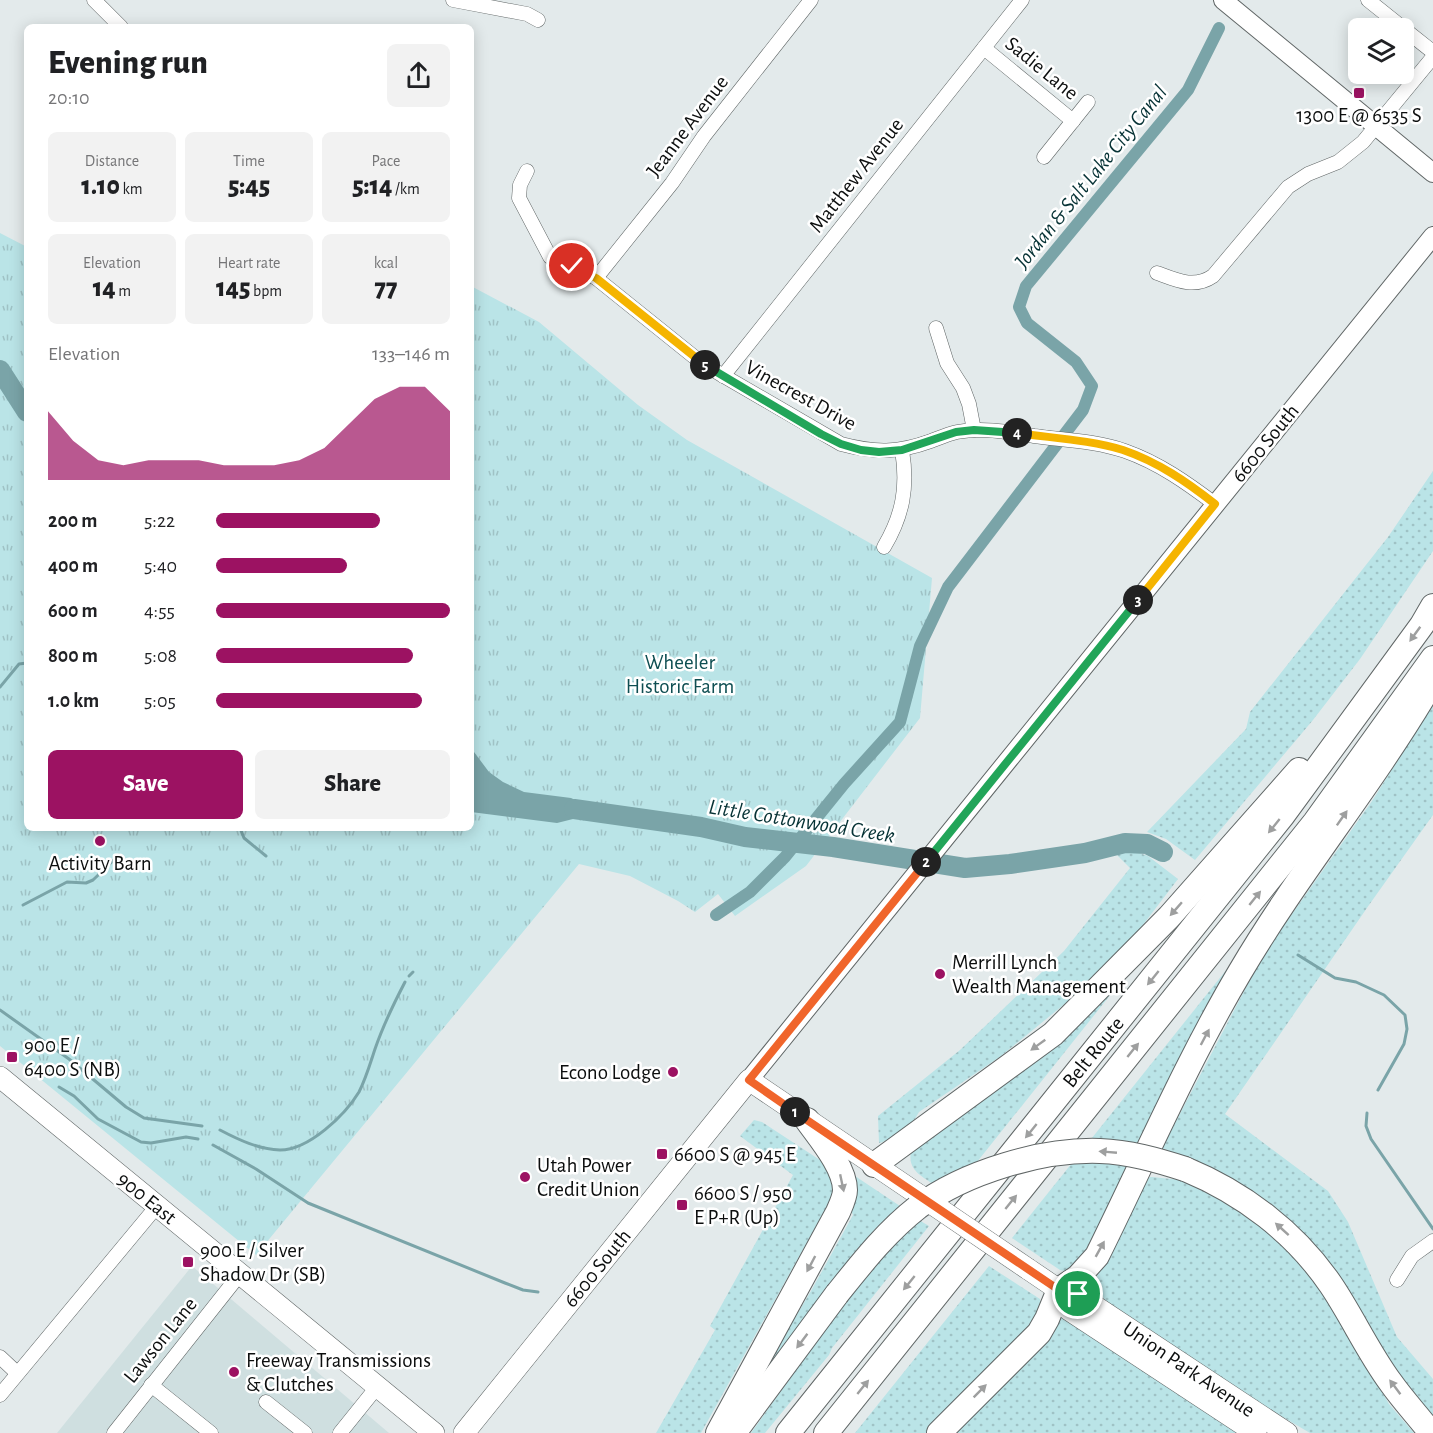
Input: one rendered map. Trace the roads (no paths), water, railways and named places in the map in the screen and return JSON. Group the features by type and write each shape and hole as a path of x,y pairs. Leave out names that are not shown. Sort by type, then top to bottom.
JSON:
{"highway":[{"name":"Belt Route","path":"788,1433 1283,815 1433,606"},
{"name":"Belt Route","path":"826,1433 1315,822 1433,658"},
{"path":"874,1165 1053,1034 1169,917 1396,660"},
{"path":"939,1433 1039,1333 1059,1290 1078,1277 1097,1256 1193,1060 1240,972 1292,891 1408,723 1433,680"},
{"path":"718,1433 833,1223 843,1200 845,1188 835,1160 807,1120"},
{"path":"734,1433 866,1258 892,1229 920,1206 954,1185 982,1173 1036,1158 1100,1151 1154,1159 1185,1169 1224,1187 1266,1215 1288,1234 1330,1283 1390,1383 1431,1433"}],"main road":[{"path":"1223,0 1433,173"},
{"name":"6600 South","path":"464,1433 1433,236"},
{"name":"900 East","path":"0,1077 434,1433"},
{"name":"Union Park Avenue","path":"749,1080 1059,1290 1078,1294 1287,1433"},
{"name":"Union Park Avenue","path":"1059,1290 1069,1310 1256,1433"}],"street":[{"path":"94,0 118,24"},
{"path":"453,0 516,12 538,20"},
{"name":"Jeanne Avenue","path":"596,278 672,183 711,126 811,0"},
{"name":"Matthew Avenue","path":"723,376 1022,0"},
{"path":"1368,0 1390,18"},
{"path":"1414,37 1433,52"},
{"name":"Sadie Lane","path":"984,48 1073,121"},
{"path":"1157,273 1188,283 1199,283 1217,273 1288,187 1308,174 1343,159 1363,142 1433,57"},
{"name":"Sadie Lane","path":"1044,157 1088,102"},
{"name":"Vinecrest Drive","path":"526,171 520,185 519,198 546,252 557,261 596,278 684,350 723,376 841,444 879,452 902,450 956,432 974,430 996,430 1053,438 1123,450 1179,477 1215,504"},
{"path":"936,328 945,357 969,404 974,430"},
{"path":"884,547 899,514 905,490 902,450"},
{"path":"0,1395 157,1206"},
{"path":"1397,1280 1412,1256 1433,1241"},
{"name":"Lawson Lane","path":"114,1433 240,1274"},
{"path":"0,1357 17,1373"},
{"path":"151,1385 212,1433"},
{"path":"340,1433 377,1387"},
{"path":"266,1402 304,1433"}],"waterway":[{"name":"Jordan & Salt Lake City Canal","path":"716,915 750,892 785,857 844,784 900,722 920,646 948,587 1083,410 1092,386 1076,362 1027,323 1019,307 1026,286 1188,90 1219,28"},
{"name":"Little Cottonwood Creek","path":"0,370 24,407"},
{"path":"0,687 19,664 24,663"},
{"name":"Little Cottonwood Creek","path":"574,809 701,827 745,837 833,847 965,868 1085,853 1125,843 1147,844 1163,852"},
{"path":"241,831 244,838 266,856"},
{"path":"23,905 67,882 86,883 93,880 119,855"},
{"name":"Little Cottonwood Creek","path":"1298,955 1335,978 1356,982 1384,995 1405,1015 1407,1029 1404,1044 1378,1090"},
{"path":"409,976 413,972"},
{"path":"220,1130 249,1143 280,1150 303,1144 325,1130 345,1111 359,1092 382,1032 405,982"},
{"path":"0,1010 69,1059 126,1107 144,1118 202,1126"},
{"path":"59,1087 74,1096 98,1119 141,1142 151,1143 186,1137 198,1139"},
{"name":"Little Cottonwood Creek","path":"1367,1113 1366,1126 1371,1139 1433,1229"},
{"path":"213,1145 256,1169 308,1203 523,1290 538,1292"}],"place":[{"name":"1300 E @ 6535 S","path":"1359,93"},
{"name":"Activity Barn","path":"100,841"},
{"name":"Merrill Lynch Wealth Management","path":"940,974"},
{"name":"900 E / 6400 S (NB)","path":"12,1057"},
{"name":"Econo Lodge","path":"673,1072"},
{"name":"6600 S @ 945 E","path":"662,1154"},
{"name":"Utah Power Credit Union","path":"525,1177"},
{"name":"6600 S / 950 E P+R (Up)","path":"682,1205"},
{"name":"900 E / Silver Shadow Dr (SB)","path":"188,1262"},
{"name":"Freeway Transmissions & Clutches","path":"234,1372"}],"park label":[{"name":"Wheeler Historic Farm","path":"680,674"}]}
